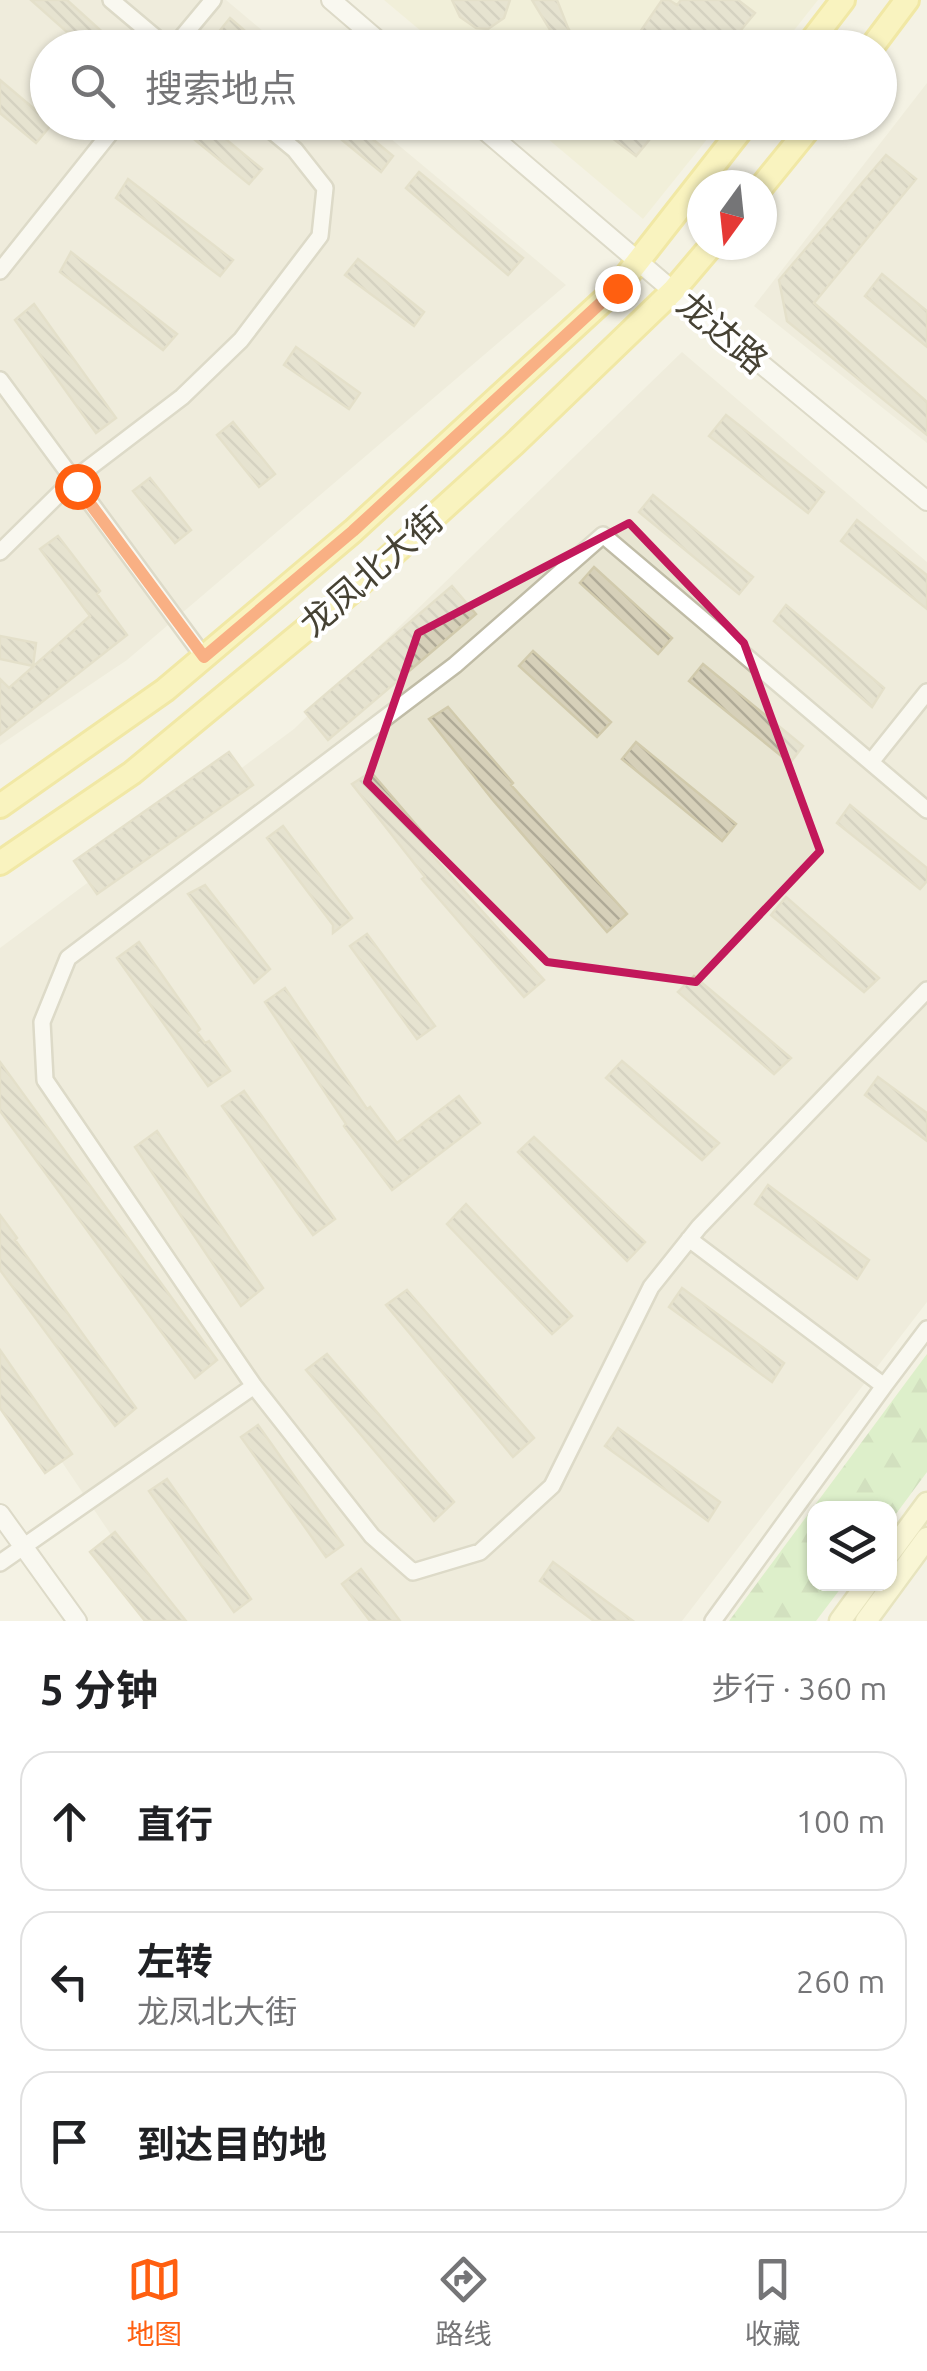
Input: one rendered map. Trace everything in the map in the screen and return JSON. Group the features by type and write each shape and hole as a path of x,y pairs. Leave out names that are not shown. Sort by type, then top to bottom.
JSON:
{"main road":[{"path":"820,30 843,0"},
{"path":"884,30 907,0"},
{"name":"龙凤北大街","path":"0,806 166,690 353,531 617,288 733,140"},
{"path":"775,170 799,140"},
{"name":"龙凤北大街","path":"0,863 132,774 351,592 514,444 674,291 700,260"},
{"path":"897,1544 927,1502"},
{"path":"866,1621 927,1538"},
{"path":"840,1621 862,1591"}],"street":[{"path":"111,0 148,30"},
{"path":"186,30 213,0"},
{"path":"331,0 366,30"},
{"path":"0,270 104,140"},
{"path":"0,552 73,480 182,397 240,340 320,236 325,188 282,140"},
{"name":"龙达路","path":"497,140 927,501"},
{"path":"0,380 204,657"},
{"path":"927,810 603,535 455,665 68,958 42,1022 45,1080 254,1386 372,1536 414,1572 480,1552 552,1486 651,1287 689,1239 927,990"},
{"path":"871,762 927,692"},
{"path":"689,1239 884,1386"},
{"path":"713,1621 927,1329"},
{"path":"0,1563 254,1386"},
{"path":"0,1514 77,1621"}],"highlighted area":[{"path":"629,523 744,643 820,851 696,982 547,962 367,782 418,633"}],"shaded area":[{"path":"0,0 226,0 262,30 30,30 30,140 392,140 566,285 127,660 0,745"},
{"path":"384,0 818,0 794,30 420,30"},
{"path":"927,83 927,443 754,306 883,140 897,140 897,122"},
{"path":"549,140 706,140 643,219"},
{"path":"682,352 927,562 927,1302 682,1621 169,1621 0,1370 0,948 294,729"}],"green space":[{"path":"927,1354 927,1472 897,1513 897,1501 818,1501"},
{"path":"807,1516 807,1591 839,1591 816,1621 729,1621"}],"building":[{"path":"31,0 67,0 100,30 65,30"},
{"path":"452,0 510,0 504,18 488,29 476,28 460,17"},
{"path":"532,0 557,0 569,30 550,30"},
{"path":"662,0 677,5 681,0 738,0 755,13 741,30 641,30"},
{"path":"230,18 244,30 220,30"},
{"path":"0,80 30,105 30,138 0,113"},
{"path":"195,140 227,140 262,169 249,184"},
{"path":"342,140 374,140 393,156 381,172"},
{"path":"615,140 649,140 636,156"},
{"path":"886,155 916,179 814,303 927,402 927,435 787,321 779,280"},
{"path":"419,172 523,258 508,275 406,188"},
{"path":"128,179 233,260 220,276 116,198"},
{"path":"71,252 177,334 163,350 60,272"},
{"path":"358,259 424,312 414,326 345,275"},
{"path":"882,274 927,311 927,347 865,296"},
{"path":"34,304 116,418 96,433 15,320"},
{"path":"296,347 360,393 349,409 284,365"},
{"path":"726,415 824,492 808,513 709,436"},
{"path":"233,422 275,474 259,487 217,435"},
{"path":"150,478 191,530 175,543 133,491"},
{"path":"653,495 753,577 739,594 639,512"},
{"path":"857,520 927,575 927,609 841,541"},
{"path":"58,536 100,591 97,594 127,635 0,735 0,679 9,688 90,616 40,549"},
{"path":"594,567 672,638 658,654 580,583"},
{"path":"452,586 476,614 328,740 305,712"},
{"path":"786,605 884,688 872,707 774,621"},
{"path":"0,636 36,643 33,666 0,659"},
{"path":"533,651 611,722 597,737 519,666"},
{"path":"703,664 803,746 790,763 689,681"},
{"path":"448,707 511,785 627,914 607,932 429,719"},
{"path":"636,742 736,824 722,841 622,759"},
{"path":"229,752 253,785 97,894 74,861"},
{"path":"371,772 436,848 430,853 544,980 524,997 422,879 425,877 352,784"},
{"path":"850,805 927,868 927,881 920,889 837,823"},
{"path":"283,826 352,918 333,933 333,925 267,838"},
{"path":"205,885 270,969 254,983 188,894"},
{"path":"786,897 879,978 864,992 771,915"},
{"path":"367,934 435,1026 417,1039 350,946"},
{"path":"139,942 200,1029 197,1032 205,1043 209,1041 230,1071 208,1086 117,958"},
{"path":"694,976 791,1058 774,1074 678,992"},
{"path":"285,988 367,1109 370,1107 397,1143 459,1096 480,1123 392,1190 344,1126 265,1002"},
{"path":"622,1061 719,1143 702,1160 606,1078"},
{"path":"0,1062 217,1360 195,1378 0,1111"},
{"path":"878,1077 927,1113 927,1141 865,1095"},
{"path":"244,1091 335,1219 313,1235 222,1106"},
{"path":"157,1131 263,1288 241,1306 135,1147"},
{"path":"534,1137 645,1242 627,1261 518,1152"},
{"path":"768,1185 869,1260 857,1279 755,1204"},
{"path":"466,1204 572,1316 552,1334 447,1224"},
{"path":"0,1215 136,1408 115,1426 0,1270"},
{"path":"682,1288 784,1363 772,1382 669,1307"},
{"path":"407,1290 534,1438 513,1457 386,1305"},
{"path":"0,1350 72,1454 45,1473 0,1408"},
{"path":"327,1354 454,1502 434,1521 306,1370"},
{"path":"258,1425 343,1545 326,1557 241,1437"},
{"path":"618,1428 720,1502 708,1521 605,1446"},
{"path":"167,1479 251,1599 234,1612 149,1491"},
{"path":"115,1532 186,1621 145,1621 90,1552"},
{"path":"553,1562 633,1621 594,1621 540,1581"},
{"path":"361,1569 400,1621 370,1621 342,1584"}],"route":[{"path":"77,486 204,657 353,531 617,288"}]}
